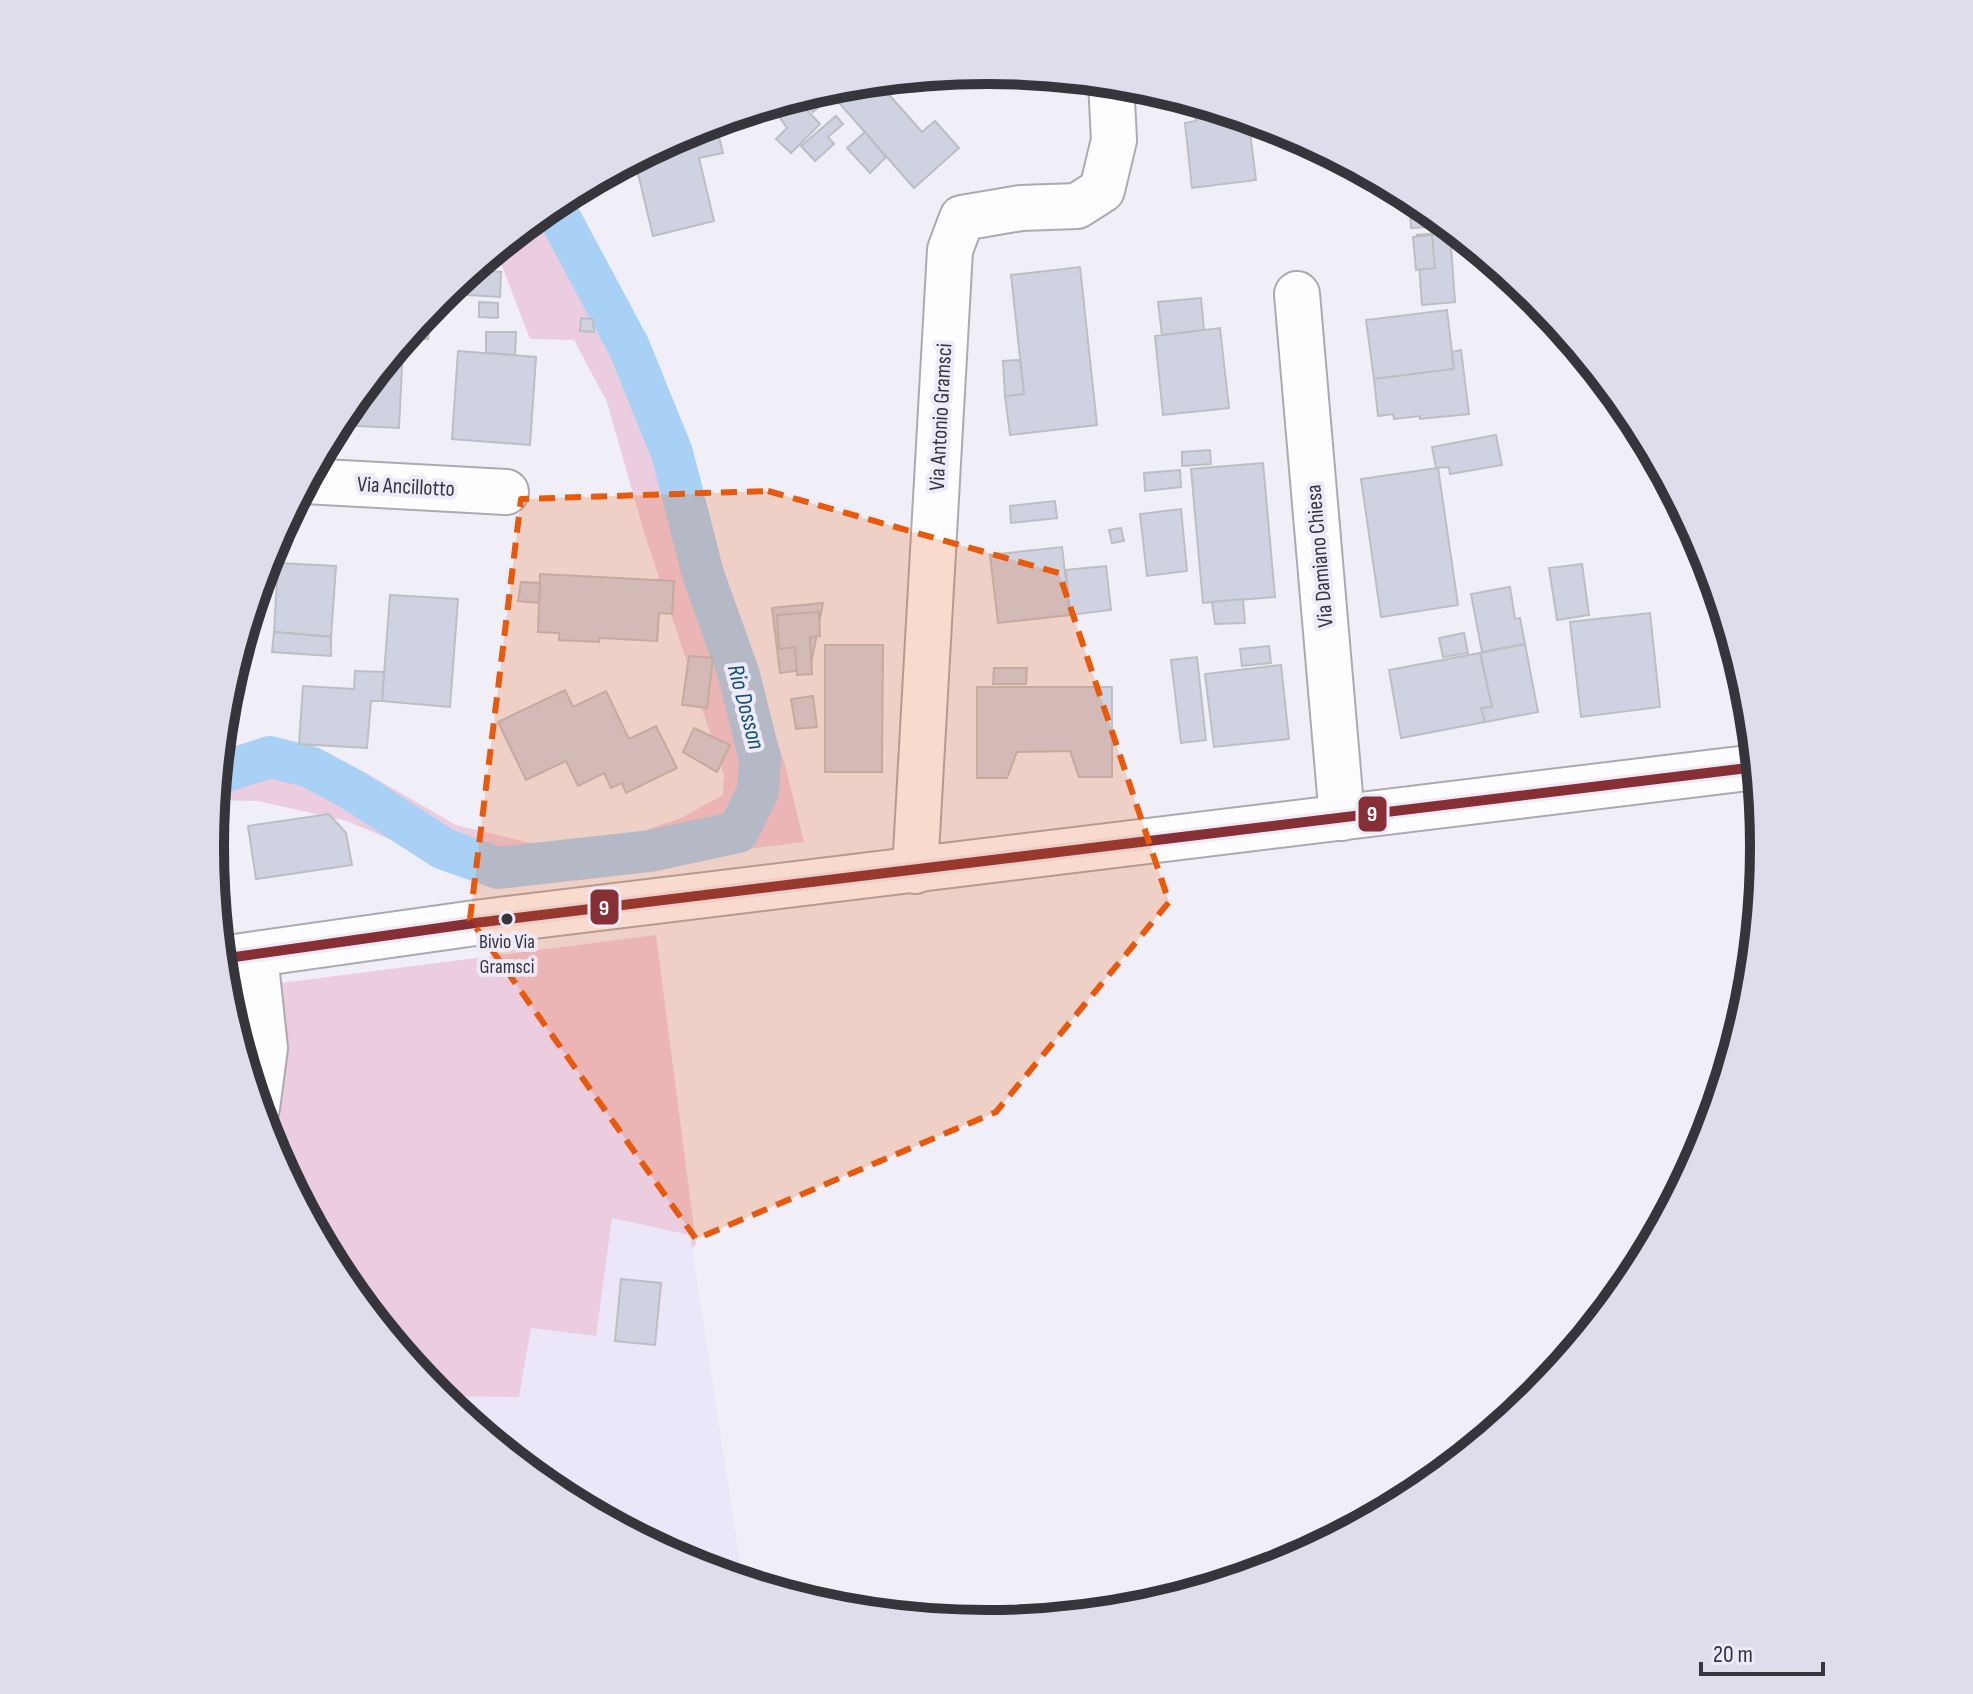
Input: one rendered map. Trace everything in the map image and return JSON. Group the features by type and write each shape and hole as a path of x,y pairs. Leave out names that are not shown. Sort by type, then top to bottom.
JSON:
{"street":[{"name":"Via Antonio Gramsci","path":"915,871 950,250 962,218 1021,208 1077,206 1102,190 1114,140 1112,95"},
{"name":"Via Damiano Chiesa","path":"1297,294 1342,818"},
{"name":"Via Ancillotto","path":"317,482 506,492"},
{"path":"261,1081 265,1048 238,957 475,923 1745,768"}],"highlighted area":[{"path":"768,491 1059,573 1169,902 996,1112 696,1239 470,919 521,499"}],"shaded area":[{"path":"574,206 664,380 702,515 785,765 804,842 490,882 347,821 258,801 225,800 230,748 266,746 326,757 368,774 456,825 555,849 608,843 681,818 723,795 724,775 644,532 607,402 574,340 530,339 500,260"},
{"path":"656,935 696,1244 692,1248 690,1235 612,1218 596,1336 531,1328 519,1397 457,1396 413,1350 352,1271 302,1184 282,1139 267,1101 281,983"},
{"path":"553,1204 690,1235 741,1570 695,1552 605,1508 522,1452 457,1396 519,1397"}],"building":[{"path":"886,91 922,132 935,121 959,148 914,188 836,99"},
{"path":"824,102 813,112 807,106"},
{"path":"804,107 820,124 791,153 776,139 787,128 777,114"},
{"path":"1195,113 1250,131 1256,180 1192,188 1185,123 1196,121"},
{"path":"836,116 843,124 828,137 834,144 815,161 801,146"},
{"path":"865,132 886,157 870,173 847,148"},
{"path":"718,133 723,153 699,158 714,221 653,236 637,169"},
{"path":"1410,213 1430,227 1411,228"},
{"path":"1438,233 1451,242 1455,302 1422,305 1417,235"},
{"path":"1432,235 1435,268 1416,270 1413,237"},
{"path":"1080,267 1097,425 1010,435 1005,396 1024,394 1011,275"},
{"path":"486,271 501,272 500,297 460,295"},
{"path":"1201,298 1204,330 1162,335 1158,302"},
{"path":"479,302 498,303 498,318 479,317"},
{"path":"1447,310 1454,369 1374,379 1366,320"},
{"path":"581,318 593,319 594,332 580,331"},
{"path":"430,325 428,339 418,339"},
{"path":"1220,328 1229,408 1163,415 1155,336"},
{"path":"486,332 516,332 515,355 486,353"},
{"path":"1461,350 1469,414 1420,419 1420,416 1394,419 1393,414 1378,416 1374,379 1454,369 1452,352"},
{"path":"458,351 536,357 530,445 452,439"},
{"path":"402,357 399,428 350,426"},
{"path":"1020,360 1024,394 1005,396 1003,361"},
{"path":"1496,435 1502,465 1450,474 1449,467 1436,468 1432,447"},
{"path":"1210,450 1211,464 1182,466 1182,452"},
{"path":"1263,463 1275,597 1203,603 1191,469"},
{"path":"1438,468 1458,605 1381,617 1361,479"},
{"path":"1180,470 1181,487 1145,491 1144,473"},
{"path":"1055,501 1057,518 1011,523 1010,506"},
{"path":"1181,509 1187,571 1147,576 1140,514"},
{"path":"1121,528 1124,541 1112,543 1109,530"},
{"path":"1062,547 1070,615 998,623 990,555"},
{"path":"279,563 336,566 331,637 274,632"},
{"path":"1582,564 1589,615 1557,620 1549,568"},
{"path":"1106,566 1111,610 1070,615 1066,570"},
{"path":"540,574 674,581 672,614 659,613 657,641 600,638 599,642 559,640 559,633 538,632"},
{"path":"521,582 540,583 539,603 518,601"},
{"path":"1510,587 1515,619 1520,618 1525,644 1482,652 1471,594"},
{"path":"390,595 458,599 450,707 382,701"},
{"path":"1243,599 1245,623 1215,624 1212,602"},
{"path":"823,603 810,669 780,673 772,608"},
{"path":"819,612 820,636 810,637 812,674 797,675 795,647 779,649 777,615"},
{"path":"1650,613 1660,707 1581,717 1570,622"},
{"path":"274,632 331,637 331,656 272,652"},
{"path":"1464,633 1468,653 1443,657 1439,638"},
{"path":"1525,644 1538,712 1485,722 1481,708 1492,707 1480,653"},
{"path":"825,645 883,645 882,772 825,772"},
{"path":"1269,646 1271,663 1242,666 1240,649"},
{"path":"1480,653 1492,707 1481,708 1485,722 1401,738 1389,670"},
{"path":"689,656 713,658 707,708 682,705"},
{"path":"1197,657 1206,740 1181,743 1171,660"},
{"path":"1281,665 1289,739 1214,747 1205,674"},
{"path":"994,668 1027,668 1026,684 993,684"},
{"path":"355,671 384,672 382,701 371,701 367,748 299,744 303,686 354,689"},
{"path":"977,687 1112,687 1112,777 1079,777 1070,751 1017,752 1007,778 977,778"},
{"path":"565,690 573,707 606,691 629,739 656,726 677,768 626,793 622,783 611,788 604,773 578,786 566,761 526,780 498,722"},
{"path":"813,696 817,727 796,729 791,699"},
{"path":"694,728 730,745 717,772 683,752"},
{"path":"329,814 346,833 352,865 256,879 248,826"},
{"path":"621,1279 661,1283 655,1345 615,1341"}],"waterway":[{"name":"Rio Dosson","path":"228,771 270,757 310,767 351,789 444,849 498,868 650,851 738,832 758,791 760,759 739,675 703,574 672,453 629,347 559,216"}],"transit line":[{"name":"9","path":"232,957 475,923 1745,768"}],"place":[{"name":"Bivio Via Gramsci","path":"507,919"}]}
